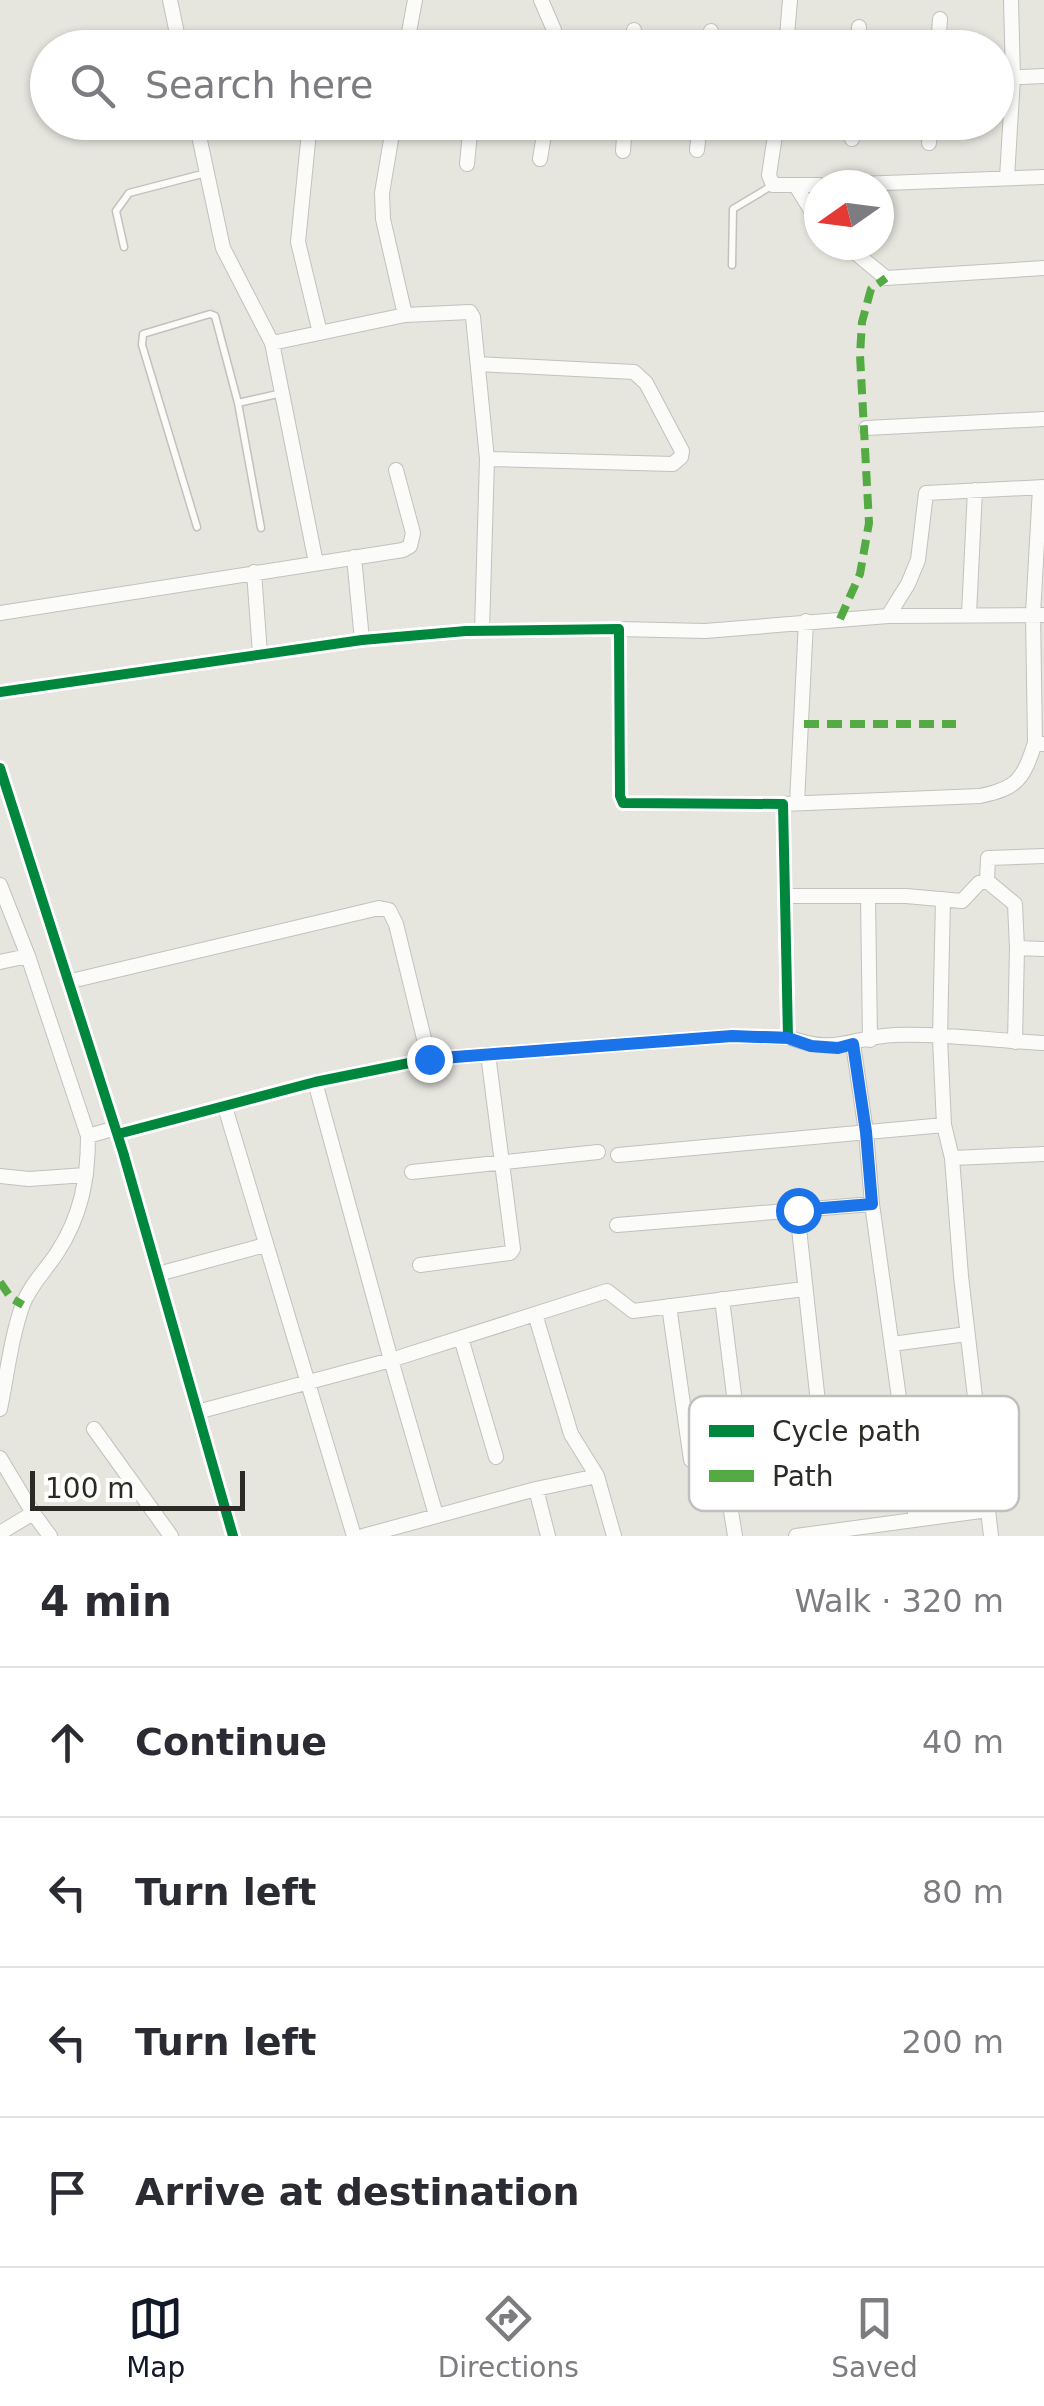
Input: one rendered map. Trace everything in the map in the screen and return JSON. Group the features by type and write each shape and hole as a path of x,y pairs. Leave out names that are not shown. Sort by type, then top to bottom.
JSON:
{"street":[{"path":"170,0 176,30"},
{"path":"409,30 414,0"},
{"path":"541,0 554,30"},
{"path":"788,30 790,0"},
{"path":"1011,0 1012,30"},
{"path":"939,30 940,20"},
{"path":"1014,78 1044,76"},
{"path":"200,140 223,248 272,343 316,563"},
{"path":"308,140 298,242 320,333"},
{"path":"391,140 382,192 383,220 406,316"},
{"path":"467,164 469,140"},
{"path":"540,160 543,140"},
{"path":"623,151 624,140"},
{"path":"697,150 698,140"},
{"path":"774,140 769,175 773,186 804,186"},
{"path":"1007,178 1009,140"},
{"path":"894,183 1044,177"},
{"path":"796,186 804,199"},
{"path":"864,260 886,278 1044,268"},
{"path":"272,343 406,316 470,312 474,317 486,459 482,631"},
{"path":"478,364 634,372 646,383 682,450 674,464 486,459"},
{"path":"866,428 1044,419"},
{"path":"0,613 402,550 412,542 396,470"},
{"path":"619,629 623,803 790,803 980,796 1016,783 1040,743 1038,615 1042,488 932,491 923,497 918,560 888,616"},
{"path":"969,614 975,490"},
{"path":"354,557 362,640"},
{"path":"254,572 260,654"},
{"path":"0,692 362,640 460,631 705,631 888,616 1038,615"},
{"path":"788,1038 785,896 790,803 804,724 806,621"},
{"path":"0,768 117,1131 233,1536"},
{"path":"987,881 988,858 1044,856"},
{"path":"785,896 965,901 979,883 987,881"},
{"path":"987,881 1016,904 1015,1042"},
{"path":"0,885 88,1136 86,1175 74,1225 54,1258 36,1277 22,1305 0,1410"},
{"path":"868,896 870,1040"},
{"path":"944,900 940,1038 944,1125 952,1158 974,1396"},
{"path":"71,980 379,908 389,910 396,924 429,1059"},
{"path":"1017,948 1044,948"},
{"path":"0,962 28,956"},
{"path":"88,1136 429,1059 732,1036 788,1038 811,1046 838,1048 892,1035 1044,1043"},
{"path":"853,1044 899,1396"},
{"path":"420,1265 512,1251 488,1054"},
{"path":"316,1082 436,1516"},
{"path":"225,1107 354,1536"},
{"path":"618,1156 944,1125"},
{"path":"412,1172 598,1152"},
{"path":"952,1158 1044,1154"},
{"path":"0,1176 29,1179 86,1175"},
{"path":"616,1225 872,1204"},
{"path":"798,1210 817,1396"},
{"path":"158,1274 265,1246"},
{"path":"197,1412 390,1360 606,1292 633,1311 804,1288"},
{"path":"722,1299 734,1396"},
{"path":"669,1306 689,1446"},
{"path":"535,1314 572,1437 598,1476 611,1535"},
{"path":"892,1344 967,1334"},
{"path":"461,1338 496,1457"},
{"path":"94,1429 171,1536"},
{"path":"0,1458 50,1536"},
{"path":"362,1536 418,1529 436,1516 598,1476"},
{"path":"536,1489 548,1536"},
{"path":"732,1511 736,1536"},
{"path":"915,1511 916,1520"},
{"path":"796,1536 981,1511"},
{"path":"988,1511 990,1536"},
{"path":"0,1533 33,1513"}],"lane":[{"path":"124,247 116,211 129,193 207,172"},
{"path":"732,265 733,208 773,186"},
{"path":"198,527 142,345 143,334 210,314 215,316 238,402 261,528"},
{"path":"238,402 282,393"}],"marked path":[{"path":"840,619 860,574 869,523 860,355 862,322 871,289 886,278"},
{"path":"804,724 956,724"},
{"path":"0,1282 11,1298 23,1305"}],"cycle path":[{"path":"0,692 362,640 466,631 619,629 623,803 783,804 788,1037 732,1036 429,1059 315,1082 118,1134"},
{"path":"0,768 123,1152 233,1536"}],"route":[{"path":"429,1059 732,1036 788,1038 811,1046 838,1048 853,1044 872,1204 798,1210"}]}
